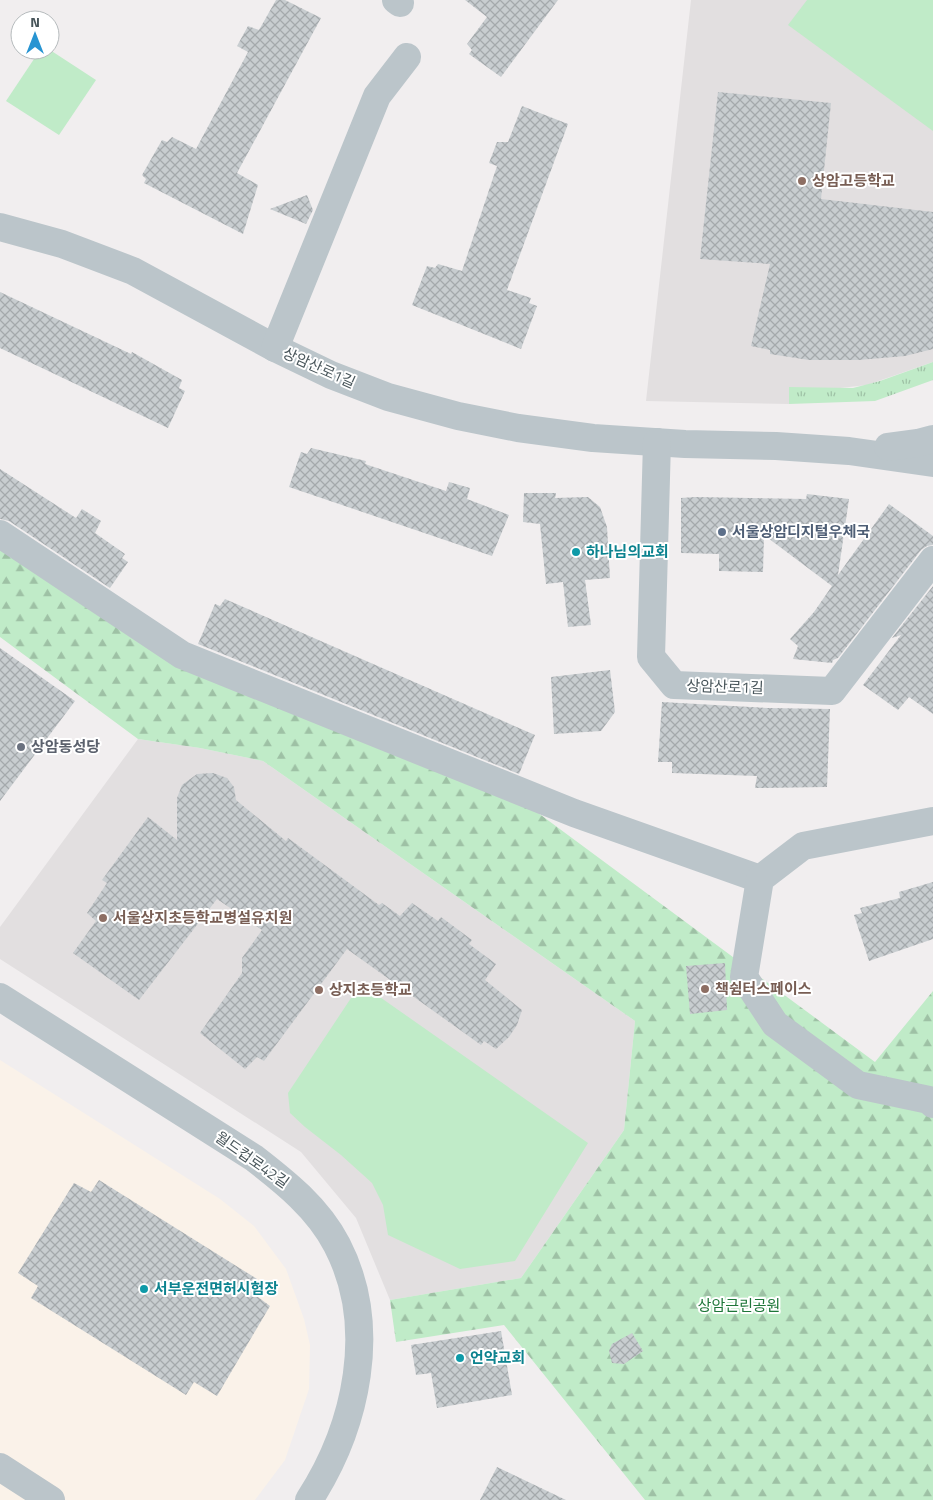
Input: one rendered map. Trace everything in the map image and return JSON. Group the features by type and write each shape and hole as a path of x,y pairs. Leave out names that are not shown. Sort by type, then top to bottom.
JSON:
{"street":[{"path":"275,348 377,96 407,57"},
{"name":"상암산로1길","path":"0,228 62,244 132,271 275,348 331,375 388,397 458,416 518,428 593,438 849,451"},
{"path":"849,451 918,443 933,439"},
{"name":"상암산로1길","path":"658,442 651,658 674,685 832,691 933,560"},
{"path":"849,451 933,463"},
{"path":"0,534 182,655 574,813 760,879"},
{"path":"933,821 803,846 760,879 744,977 775,1024 858,1085 929,1100 933,1104"},
{"name":"월드컵로42길","path":"0,997 254,1158 290,1186 317,1215 337,1244 349,1274 357,1306 360,1338 357,1372 352,1404 341,1437 323,1478 309,1500"},
{"path":"0,1467 51,1500"}],"shaded area":[{"name":"상암고등학교","path":"691,0 933,0 933,362 867,385 840,388 789,388 789,404 646,401"},
{"name":"상지초등학교","path":"138,739 200,748 263,761 635,1021 624,1130 521,1278 390,1300 356,1218 301,1152 0,959 0,927"},
{"name":"서부운전면허시험장","path":"0,1060 220,1199 254,1226 286,1269 304,1319 310,1345 309,1389 285,1460 255,1500 0,1500"}],"green space":[{"path":"807,0 933,0 933,131 788,25"},
{"path":"60,57 96,80 59,135 6,101 33,60 60,60"},
{"path":"933,362 933,380 875,401 789,404 789,387 853,388 880,381"},
{"name":"상암근린공원","path":"0,546 115,617 526,804 875,1062 933,991 933,1500 645,1500 504,1325 396,1342 390,1300 521,1278 624,1130 635,1021 263,761 200,748 138,739 0,637"},
{"path":"367,988 588,1143 515,1261 460,1269 388,1235 383,1205 372,1183 290,1113 288,1093 355,992"}],"building":[{"path":"276,0 285,0 321,18 237,173 258,185 243,234 144,183 146,179 142,175 162,140 167,142 172,137 196,149 248,52 237,46 248,26 259,30"},
{"path":"465,0 558,0 501,77 469,54 472,50 467,44 487,17"},
{"path":"718,92 831,103 821,199 933,212 933,349 905,356 859,360 809,360 770,354 770,350 751,346 770,264 700,259"},
{"path":"522,106 568,124 507,290 531,298 529,303 537,306 521,349 412,305 427,266 435,268 438,264 462,271 497,166 489,163 497,142 508,142"},
{"path":"307,195 313,210 306,224 270,209"},
{"path":"0,292 131,354 132,352 182,380 179,388 185,391 168,428 0,348"},
{"path":"311,448 366,461 365,464 446,491 449,482 470,488 467,499 509,515 492,556 289,487 301,452 307,454"},
{"path":"0,469 76,518 82,509 101,521 95,533 125,554 122,558 128,562 110,588 9,521 0,519"},
{"name":"하나님의교회","path":"524,493 556,493 555,498 588,497 600,507 607,527 610,578 585,580 591,625 568,627 563,582 546,584 540,524 523,522"},
{"path":"807,494 849,499 838,575 889,504 933,536 933,545 921,550 838,658 833,660 832,663 793,659 798,646 790,639 814,612 832,586 764,535 763,572 719,571 719,554 681,553 681,498 806,499"},
{"path":"933,586 933,714 909,697 898,710 863,685 901,635 892,638"},
{"path":"225,599 535,735 519,774 198,644 215,604 220,606"},
{"name":"상암동성당","path":"0,648 75,701 0,801"},
{"path":"610,670 615,712 601,731 554,734 551,677"},
{"path":"662,702 768,708 830,709 827,787 755,788 757,776 672,773 672,762 658,762"},
{"path":"213,773 227,778 234,787 236,800 286,841 288,838 379,905 382,903 400,916 412,903 438,921 441,917 472,940 469,944 496,964 485,980 522,1010 517,1025 509,1037 496,1049 484,1041 481,1045 347,949 264,1061 257,1057 245,1069 200,1033 242,973 242,958 262,930 217,899 139,1000 73,953 96,921 87,913 107,883 102,880 148,817 177,840 177,798 182,785 197,774"},
{"path":"933,882 933,939 869,961 854,915 862,913 860,908 900,898 899,892"},
{"path":"725,963 727,1010 690,1014 686,966"},
{"name":"서부운전면허시험장","path":"99,1180 257,1279 250,1291 270,1306 217,1396 194,1382 186,1395 31,1298 38,1286 18,1273 74,1183 91,1192"},
{"name":"언약교회","path":"501,1331 512,1395 437,1408 431,1373 416,1375 411,1345"},
{"path":"632,1333 643,1351 624,1364 612,1363 609,1351 612,1344"},
{"path":"497,1467 566,1500 480,1500"}],"place":[{"name":"상암고등학교","path":"802,181"},
{"name":"서울상암디지털우체국","path":"722,532"},
{"name":"하나님의교회","path":"576,552"},
{"name":"상암동성당","path":"21,747"},
{"name":"서울상지초등학교병설유치원","path":"103,918"},
{"name":"책쉼터스페이스","path":"705,989"},
{"name":"상지초등학교","path":"319,990"},
{"name":"서부운전면허시험장","path":"144,1289"},
{"name":"언약교회","path":"460,1358"}]}
